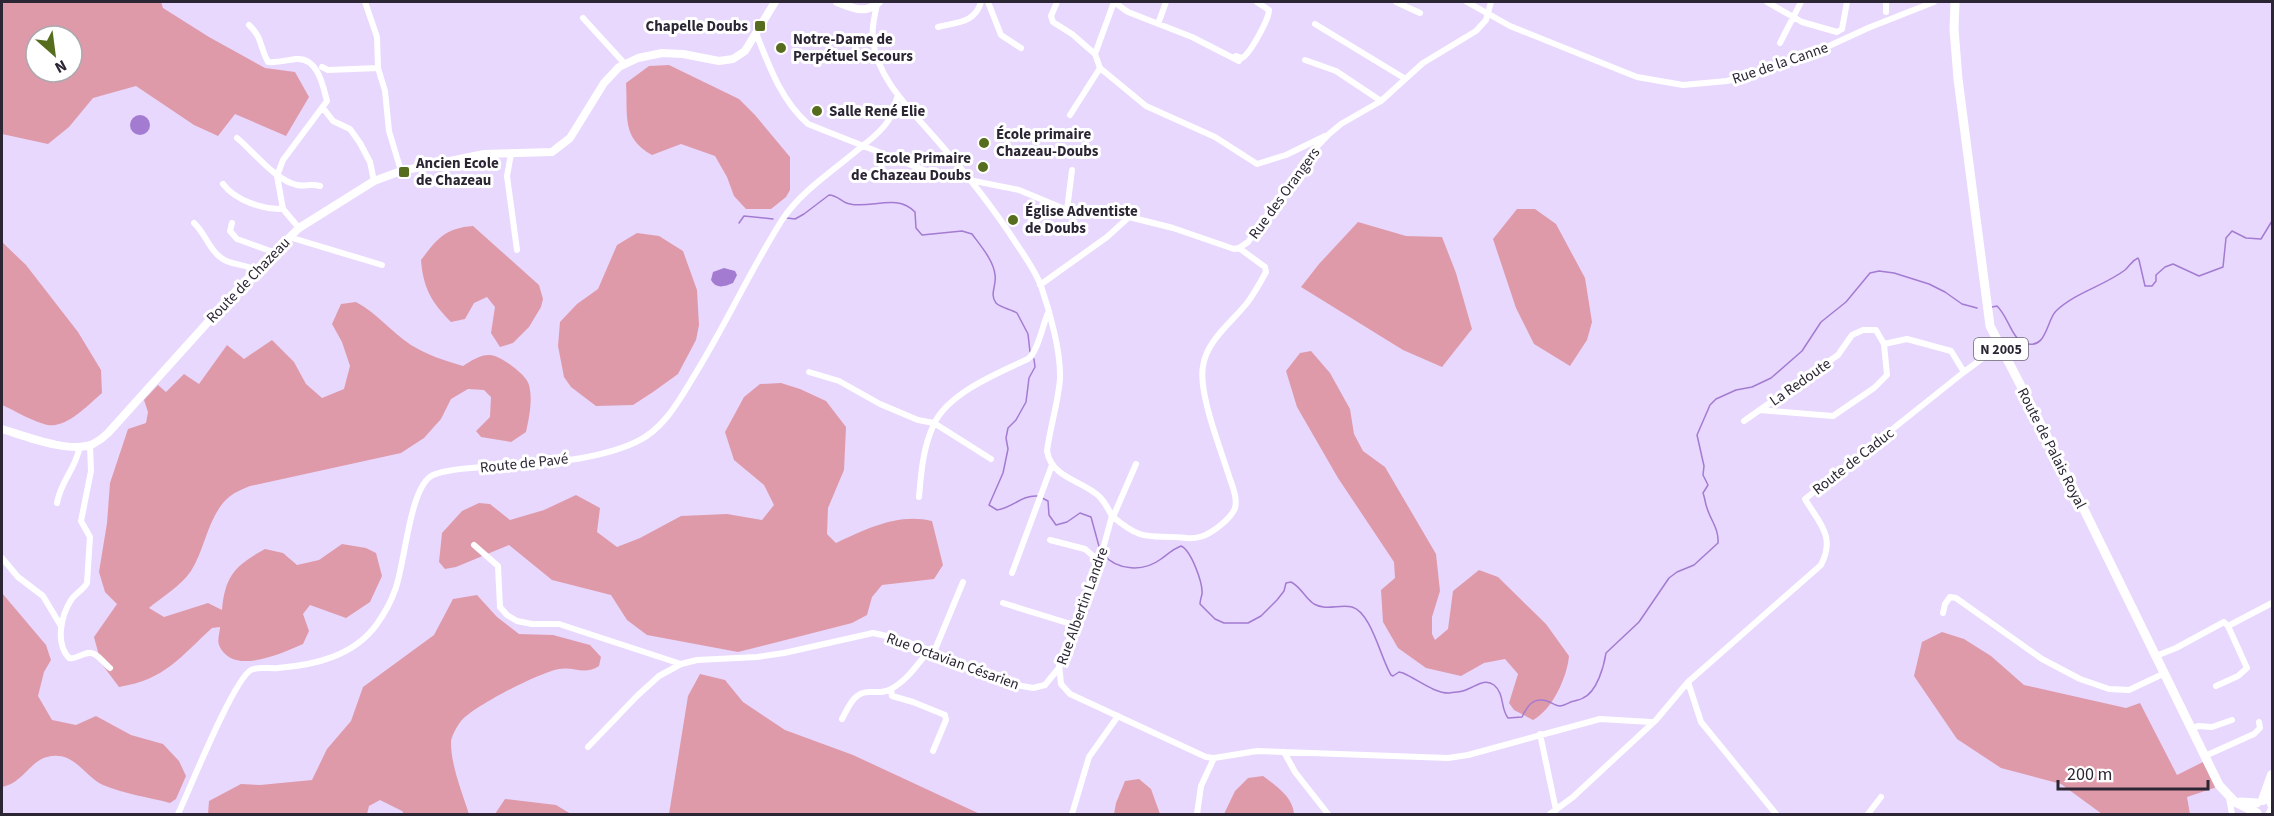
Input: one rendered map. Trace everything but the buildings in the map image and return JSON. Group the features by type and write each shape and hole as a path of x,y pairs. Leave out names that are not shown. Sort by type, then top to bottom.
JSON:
{"highway":[{"path":"2265,806 2272,775"}],"main road":[{"name":"Route de Chazeau","path":"90,445 108,433 255,270 299,228 374,182 401,171 484,154 546,153 562,146 583,120 609,77 625,64 638,58 662,53 728,61 745,51 776,2"},
{"path":"837,2 861,10 878,2"},
{"name":"Route de Palais Royal","path":"1955,2 1954,29 1958,79 1990,326 2071,483 2219,785 2229,798"},
{"path":"2,429 39,440 80,446 90,445"},
{"path":"2229,798 2242,803 2265,806 2270,814"}],"street":[{"path":"364,2 377,37 378,68 385,91 389,131 401,171"},
{"path":"756,33 776,83 796,114 808,124 912,166 953,178 970,180 1027,192 1067,210 1129,217 1201,236 1234,249 1239,248 1265,267 1266,273 1248,302 1213,342 1205,358 1202,374 1203,386 1234,493 1235,507 1232,514 1202,538 1169,536 1154,538 1139,535 1112,516 1104,501 1096,493 1067,477 1052,465 1047,451 1058,398 1060,370 1040,285 1006,228 970,180 898,95 880,66 873,40 873,22 878,2"},
{"path":"938,27 973,17 981,2"},
{"path":"988,2 1001,34 1021,48"},
{"path":"1057,2 1051,16 1053,22 1072,34 1095,54 1100,68 1146,106 1215,137 1255,163 1286,155 1329,134"},
{"path":"1095,54 1114,2 1128,12 1192,37 1239,61"},
{"path":"1158,24 1166,2"},
{"path":"1218,47 1242,58 1248,54 1269,14 1267,8 1257,2"},
{"path":"1396,2 1420,13"},
{"name":"Rue de la Canne","path":"1467,2 1510,26 1637,77 1683,84 1727,81 1770,69 1805,57 1868,28 1934,2"},
{"path":"1489,13 1491,2"},
{"path":"1767,2 1793,17 1837,32 1842,29 1847,2"},
{"path":"1780,43 1801,2"},
{"path":"1886,2 1886,12"},
{"name":"Rue des Orangers","path":"1239,248 1248,242 1311,153 1329,134 1341,124 1381,101 1423,63 1476,31 1489,13"},
{"path":"583,18 625,64"},
{"path":"1315,24 1404,78"},
{"path":"249,25 262,40 263,53 268,62 300,58 310,63 319,74 325,92 327,101 283,160 278,176 283,209 299,228"},
{"path":"1305,60 1336,71 1381,101"},
{"path":"322,67 328,70 378,68"},
{"path":"1070,115 1100,68"},
{"name":"Route de Pavé","path":"178,814 213,734 247,674 257,668 295,667 338,656 360,642 376,624 396,589 411,517 427,479 441,473 563,461 621,447 648,436 666,419 687,388 788,213 809,191 887,123 898,95"},
{"path":"323,108 333,122 350,129 360,143 370,162 374,182"},
{"path":"237,138 278,176 297,185 311,183 320,186"},
{"path":"511,154 507,176 517,250"},
{"path":"1067,210 1072,170"},
{"path":"223,184 235,196 270,209 283,209"},
{"path":"1040,285 1107,237 1129,217"},
{"path":"194,223 203,231 218,257 247,265 255,270"},
{"path":"232,223 230,231 237,239 273,252"},
{"path":"288,237 382,266"},
{"path":"919,497 921,473 934,423 962,393 1034,354 1040,330 1048,313"},
{"name":"La Redoute","path":"1863,330 1876,330 1884,344 1887,375 1874,388 1833,416 1760,410 1838,355 1852,335 1863,330"},
{"path":"1884,344 1907,339 1951,351 1964,372"},
{"name":"Route de Caduc","path":"1550,814 1651,722 1688,682 1821,565 1827,554 1826,532 1805,499 1999,346"},
{"path":"808,372 839,381 880,404 918,420 934,423 991,459"},
{"path":"1744,421 1760,410"},
{"path":"90,445 91,471 81,521 90,537 87,583 84,589 71,599 61,626 61,644 69,658 74,659 89,652 110,668"},
{"path":"57,502 59,491 77,461 80,446"},
{"name":"Rue Albertin Landre","path":"1136,464 1112,516 1100,560 1058,669 1061,684 1066,690 1118,716 1206,757 1214,758"},
{"path":"1012,573 1025,542 1036,503 1052,465"},
{"path":"1050,540 1085,549 1100,560"},
{"path":"474,545 498,566 500,607 517,621 532,624 559,624 681,664"},
{"path":"2,558 18,577 44,596 61,626"},
{"path":"842,718 860,693 891,689 908,676 932,651 963,582"},
{"path":"1942,613 1947,599 1956,598 2042,659 2080,679 2109,689 2129,690 2165,673"},
{"path":"1003,603 1074,625"},
{"path":"2156,656 2272,603"},
{"path":"2216,686 2238,676 2247,668 2226,624"},
{"name":"Rue Octavian Césarien","path":"588,747 659,676 681,664 697,660 757,657 784,653 873,633 896,638 932,651 1016,686 1033,688 1045,685 1058,669"},
{"path":"1688,682 1701,722 1776,814"},
{"path":"891,689 892,696 945,715 946,720 933,751"},
{"path":"1072,814 1089,757 1118,716"},
{"path":"1197,814 1201,786 1214,758 1252,751 1438,759 1468,755 1600,719 1616,718 1639,723 1651,722"},
{"path":"2192,729 2199,726 2212,727 2232,720"},
{"path":"2205,756 2254,734 2260,728 2259,722"},
{"path":"1540,734 1556,810"},
{"path":"1284,752 1295,772 1328,814"},
{"path":"1868,814 1881,797"},
{"path":"2229,798 2232,814"}],"shaded area":[{"path":"2,2 161,2 163,8 265,68 295,72 309,97 286,136 235,114 218,136 194,125 136,86 93,98 69,127 48,144 2,134"},
{"path":"669,65 739,99 790,157 790,190 786,197 771,209 746,209 734,196 727,177 715,156 681,144 652,155 635,141 628,125 626,83 649,66"},
{"path":"140,115 147,118 150,125 147,132 140,135 133,132 130,125 133,118"},
{"path":"1517,209 1535,209 1556,224 1585,278 1592,322 1587,340 1570,366 1534,344 1516,308 1493,239"},
{"path":"1358,222 1406,236 1442,237 1456,273 1472,329 1442,367 1403,350 1301,287"},
{"path":"473,226 539,285 543,299 529,327 513,343 500,347 491,333 495,307 487,297 474,303 465,319 451,322 434,301 424,279 421,260 437,241 455,229"},
{"path":"637,233 659,236 683,251 697,290 699,325 696,340 678,374 653,392 633,405 596,406 571,387 564,377 558,346 560,322 577,304 598,289 617,245"},
{"path":"2,242 26,265 78,332 101,370 102,393 80,412 62,423 43,424 2,405"},
{"path":"724,268 735,271 737,275 733,283 718,286 711,280 713,272"},
{"path":"356,302 404,340 430,355 463,366 482,356 489,355 512,366 529,385 531,403 526,432 511,442 481,437 476,431 490,417 491,397 484,390 468,389 451,399 441,419 424,438 401,453 250,486 229,497 216,513 196,562 187,577 149,608 164,617 208,603 222,610 226,588 234,572 246,560 265,549 283,553 297,565 319,560 342,544 366,548 376,553 382,576 370,602 346,618 310,605 303,614 309,631 303,644 258,660 235,660 225,655 218,643 220,627 212,628 171,666 160,673 149,679 119,687 101,663 94,637 117,604 105,592 99,572 107,523 110,483 128,429 146,423 148,412 144,400 158,385 166,392 184,374 199,384 227,345 244,359 272,340 294,362 306,384 322,398 344,389 350,366 342,342 332,324 341,304"},
{"path":"1311,351 1330,373 1350,409 1354,434 1363,451 1385,467 1436,554 1440,591 1432,617 1432,634 1435,640 1448,629 1453,591 1479,570 1498,577 1546,624 1569,656 1562,683 1552,701 1533,720 1514,710 1509,703 1518,674 1505,659 1484,663 1461,676 1426,668 1398,648 1383,622 1381,590 1395,578 1394,562 1338,478 1297,407 1286,371 1300,353"},
{"path":"781,383 826,401 846,427 844,470 828,508 827,534 836,543 894,521 919,519 932,521 943,565 934,579 882,585 872,597 867,615 852,623 738,652 647,635 627,620 611,595 552,580 509,545 456,567 445,569 439,562 442,533 462,511 479,503 490,504 510,520 544,510 576,495 600,508 597,532 617,547 640,538 681,516 727,514 762,520 774,505 764,485 734,460 725,432 744,397 760,384"},
{"path":"2,593 46,645 51,660 44,672 38,696 52,720 76,725 96,716 131,735 163,744 179,761 186,776 176,799 170,803 111,788 97,781 72,761 56,756 41,759 16,781 2,787"},
{"path":"477,595 497,617 519,634 553,635 590,645 601,657 599,666 594,669 584,671 559,669 522,683 479,707 461,721 452,737 451,751 457,779 469,814 404,814 380,800 369,806 367,814 208,814 209,801 241,784 260,785 312,780 327,749 351,721 363,687 434,635 453,599"},
{"path":"1942,632 1964,639 1991,656 2024,685 2126,708 2140,703 2177,775 2203,762 2217,787 2187,797 2190,814 2102,814 2061,784 2001,768 1957,739 1914,676 1922,642"},
{"path":"700,674 725,680 743,702 785,730 853,755 980,814 669,814 688,696"},
{"path":"1263,776 1287,797 1294,814 1224,814 1235,791 1248,778"},
{"path":"1139,779 1151,789 1160,814 1114,814 1125,781"},
{"path":"505,799 556,805 571,814 495,814"}],"waterway":[{"path":"787,218 795,219 829,195 850,204 892,202 908,206 915,212 916,228 922,235 962,231 972,234 992,264 995,279 994,300 998,305 1017,313 1028,334 1030,352"},
{"path":"739,223 744,216 773,219"},
{"path":"1992,307 1997,306 2001,310 2020,341 2037,343 2045,334 2056,311 2064,304 2117,276 2136,259 2139,260 2145,286 2152,286 2156,281 2156,275 2165,267 2173,264 2199,276 2223,267 2226,238 2232,231 2246,238 2261,239 2272,221"},
{"path":"1103,554 1116,564 1139,568 1154,563 1181,546 1189,554 1198,575 1202,589 1200,604 1215,619 1224,623 1248,623 1261,616 1284,591 1286,583 1291,582 1314,604 1328,607 1347,606 1359,611 1370,626 1391,675 1403,673 1444,693 1466,690 1481,683 1491,683 1500,693 1508,718 1522,717 1528,706 1537,700 1558,706 1588,695 1596,685 1606,653 1639,622 1669,578 1694,565 1718,543 1716,529 1703,493 1708,485 1703,475 1704,466 1697,435 1710,405 1716,399 1771,378 1802,351 1821,322 1846,302 1870,273 1879,271 1894,273 1929,284 1962,304 1977,308"},
{"path":"1034,359 1035,367 1029,378 1026,402 1016,420 1008,428 1006,438 1008,449 1003,473 989,505 997,510 1027,497 1037,496"},
{"path":"1042,498 1048,501 1049,515 1056,525 1067,522 1080,513 1091,517 1100,550"}],"place":[{"name":"Chapelle Doubs","path":"760,26"},
{"name":"Notre-Dame de Perpétuel Secours","path":"781,48"},
{"name":"Salle René Elie","path":"817,111"},
{"name":"École primaire Chazeau-Doubs","path":"984,143"},
{"name":"Ecole Primaire de Chazeau Doubs","path":"983,167"},
{"name":"Ancien Ecole de Chazeau","path":"404,172"},
{"name":"Église Adventiste de Doubs","path":"1013,220"}]}
